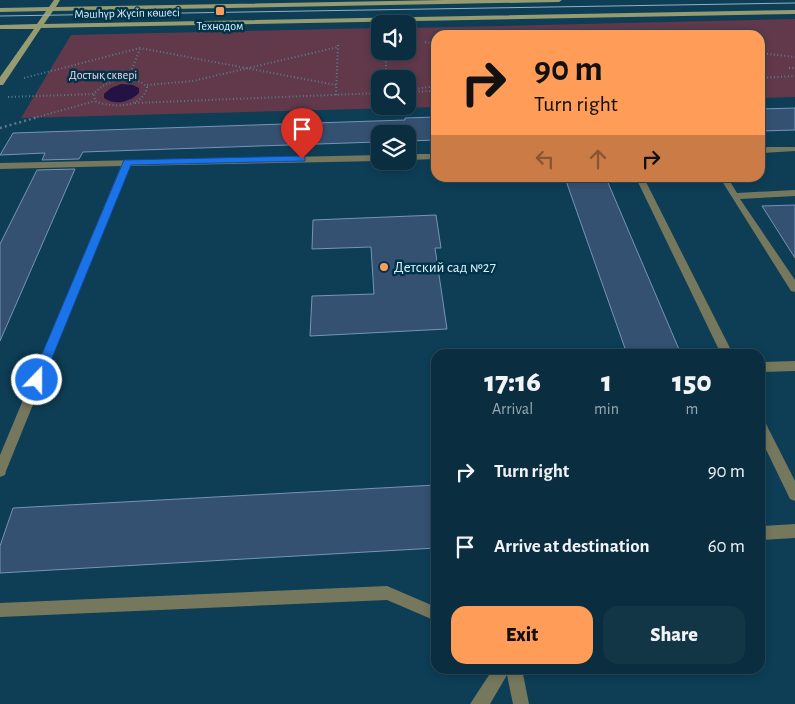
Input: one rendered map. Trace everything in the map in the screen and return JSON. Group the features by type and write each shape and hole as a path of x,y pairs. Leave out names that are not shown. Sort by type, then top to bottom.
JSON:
{"street":[{"path":"0,83 57,0"},
{"name":"Мәшһүр Жүсіп көшесі","path":"0,10 356,2 559,0"},
{"name":"Мәшһүр Жүсіп көшесі","path":"0,27 795,12"}],"lane":[{"path":"765,150 795,149"},
{"path":"416,157 431,157"},
{"path":"0,166 371,158"},
{"path":"0,471 127,162"},
{"path":"642,182 724,349"},
{"path":"726,182 795,288"},
{"path":"734,196 795,193"},
{"path":"765,367 795,366"},
{"path":"765,441 795,494"},
{"path":"765,533 795,531"},
{"path":"0,610 387,593 431,612"},
{"path":"478,704 485,698 499,674"},
{"path":"515,674 521,704"}],"path":[{"path":"425,42 431,43"},
{"path":"7,97 94,94 103,85 128,79 143,82 147,85 193,81 338,46 336,95"},
{"path":"18,79 140,48 336,85"},
{"path":"128,79 140,48"},
{"path":"765,54 795,57"},
{"path":"789,68 795,68"},
{"path":"765,78 795,76"},
{"path":"134,103 147,94 147,85"},
{"path":"416,90 431,87"},
{"path":"416,91 431,91"},
{"path":"0,128 95,101 107,106 116,107 134,103 371,93"},
{"path":"94,94 95,101"}],"green space":[{"name":"Достық сквері","path":"795,19 795,97 765,98 765,30 431,30 431,107 416,108 416,70 371,70 371,109 21,118 71,35 371,28 371,60 416,60 416,28"}],"shaded area":[{"path":"121,84 133,85 139,88 139,93 131,99 122,102 113,102 104,98 104,94 111,88"}],"building":[{"path":"795,108 795,130 765,131 765,109"},
{"path":"431,117 431,140 416,141 416,125 371,125 371,142 83,152 79,159 42,160 45,153 0,155 13,133 405,120 405,118"},
{"path":"75,169 0,341 0,244 37,170"},
{"path":"566,182 608,182 679,349 625,349"},
{"path":"795,205 795,258 762,206"},
{"name":"Детский сад №27","path":"436,215 441,248 435,248 447,329 310,336 312,296 374,294 371,247 312,249 313,220"},
{"path":"431,485 431,548 0,573 0,546 13,508"}],"tram line":[{"path":"0,16 795,3"}],"place":[{"name":"Технодом","path":"220,11"},
{"name":"Детский сад №27","path":"384,267"}],"route":[{"path":"37,380 127,162 302,159"}]}
